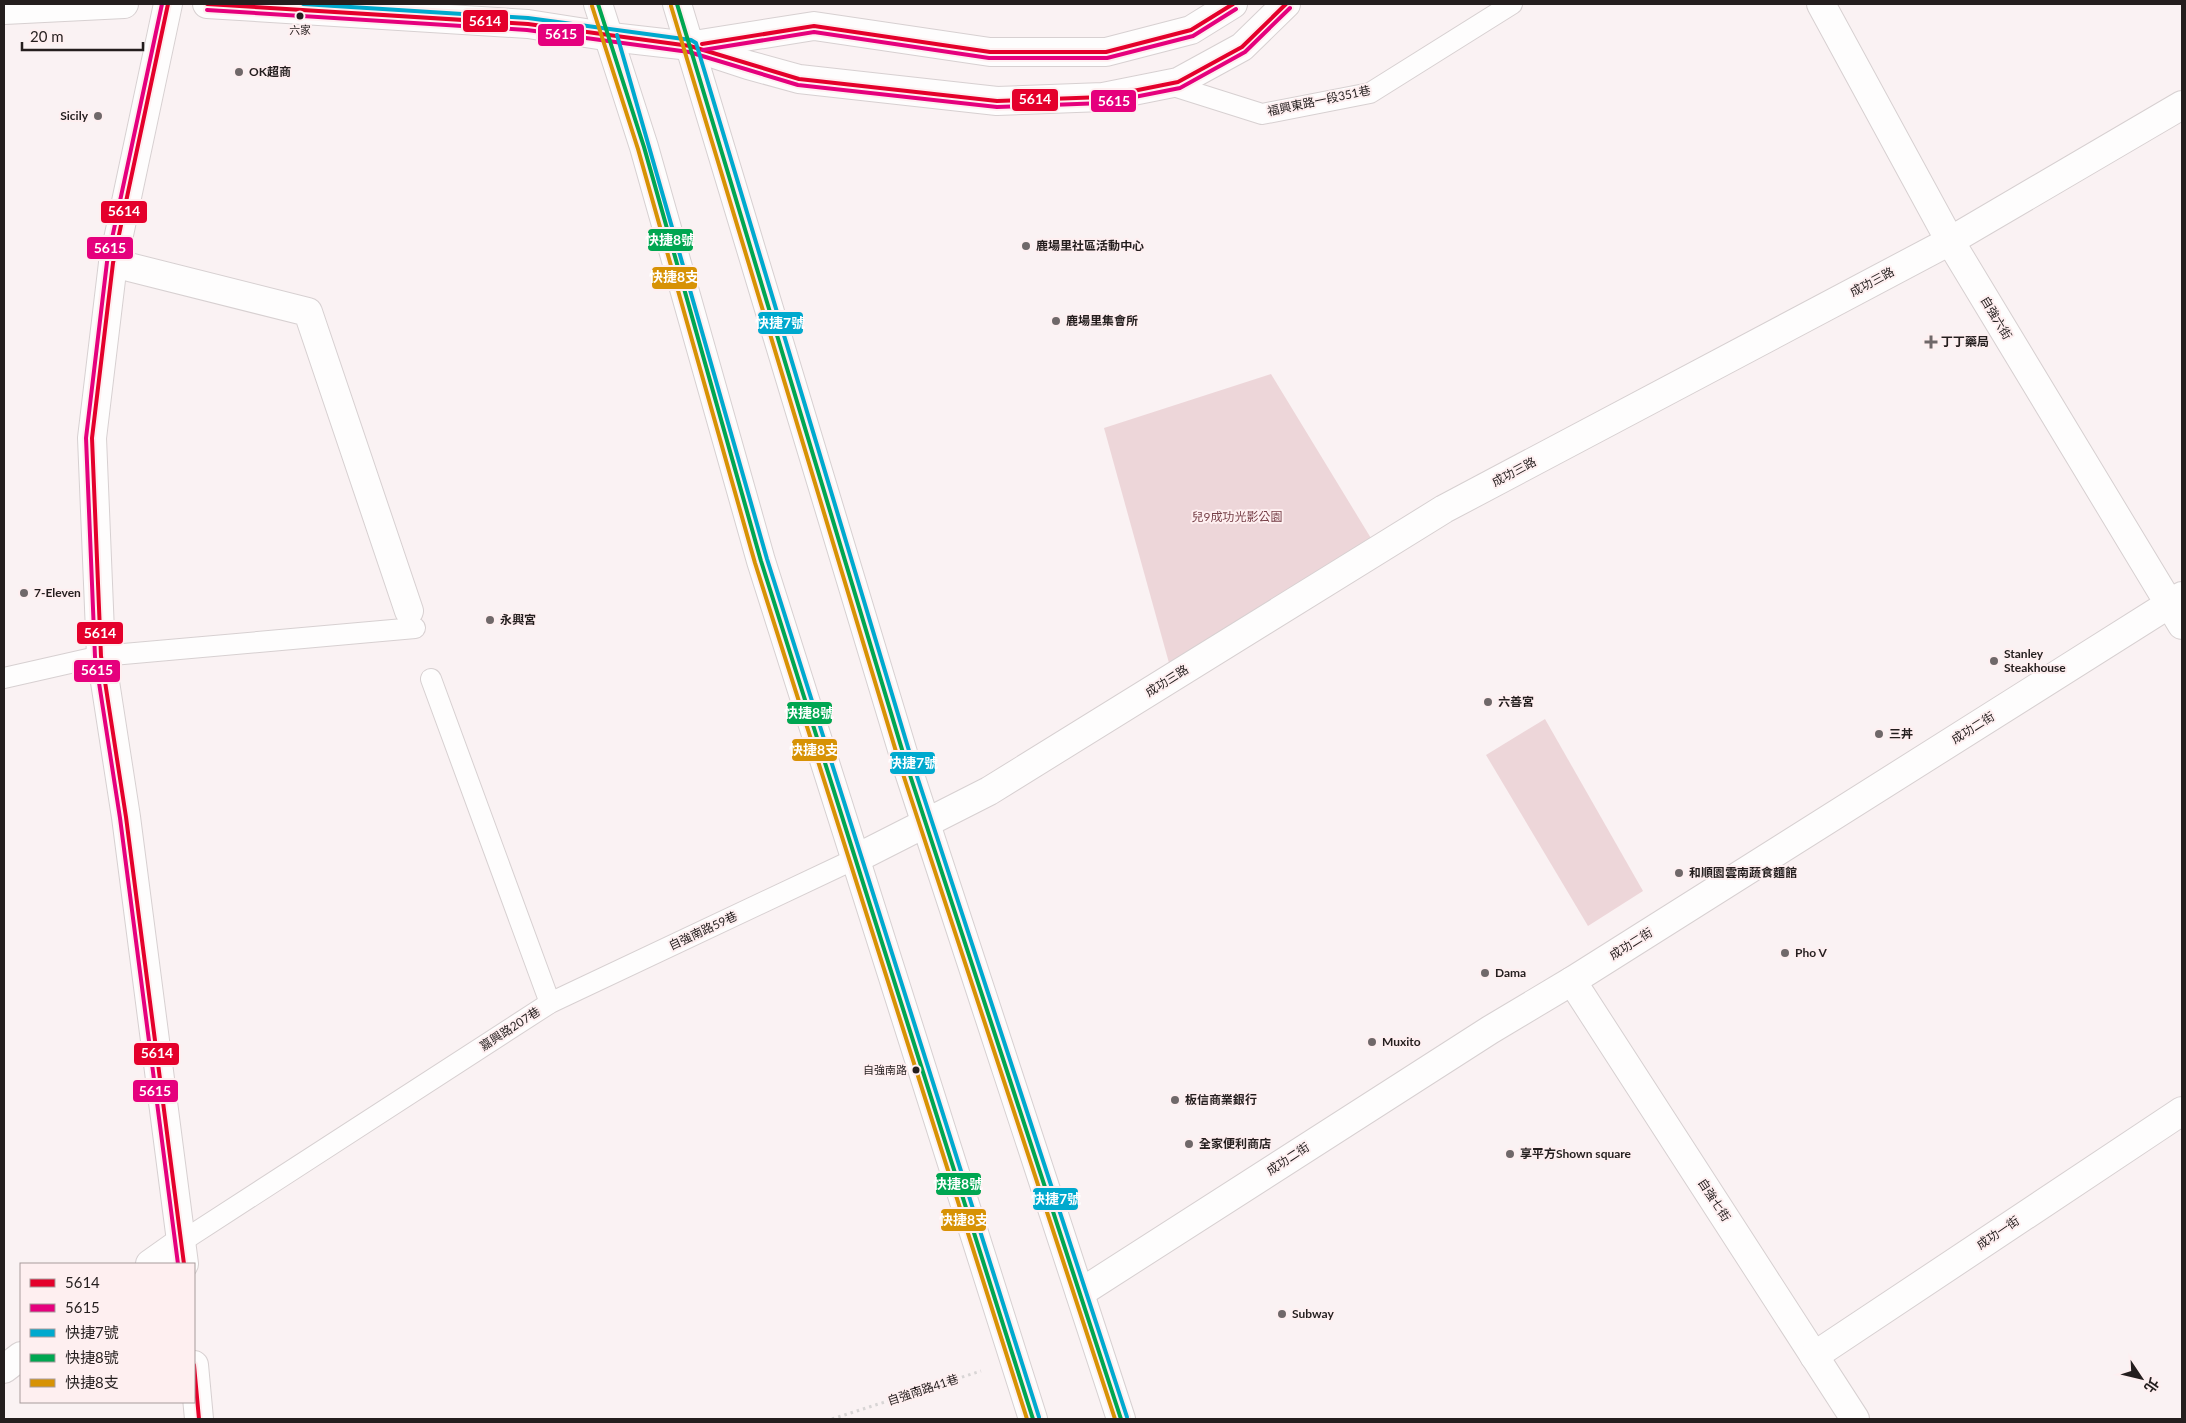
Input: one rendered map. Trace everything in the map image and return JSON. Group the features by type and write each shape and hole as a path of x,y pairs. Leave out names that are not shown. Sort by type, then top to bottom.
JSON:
{"street":[{"path":"4,10 124,4"},
{"path":"153,1263 183,1253 126,817 101,656 92,438 113,263 168,4"},
{"path":"207,4 528,24 611,37 690,46 799,79 997,101 1103,97 1178,82 1242,47 1286,4"},
{"path":"598,4 611,37 644,147 761,561 857,858 1033,1419"},
{"path":"676,4 907,766 1121,1419"},
{"path":"690,46 814,26 990,52 1106,52 1191,30 1233,4"},
{"name":"自強六街","path":"1821,4 1950,241 2178,608"},
{"name":"成功三路","path":"857,858 989,791 1444,509 1950,241 2182,105"},
{"path":"113,263 308,312 412,620"},
{"name":"成功二街","path":"1080,1292 1490,1030 2178,608"},
{"name":"自強七街","path":"1572,981 1855,1419"},
{"name":"成功一街","path":"1814,1356 2182,1111"},
{"path":"4,1368 20,1357"},
{"path":"195,1376 199,1419"}],"lane":[{"name":"福興東路一段351巷","path":"1167,84 1262,114 1370,93 1512,4"},
{"path":"4,678 101,656 412,620"},
{"name":"嘉興路207巷","path":"183,1253 550,1003 431,679"},
{"name":"自強南路59巷","path":"550,1003 857,858"}],"path":[{"name":"自強南路41巷","path":"832,1419 1014,1358"}],"green space":[{"name":"兒9成功光影公園","path":"1271,374 1380,553 1174,681 1104,428"},
{"path":"1545,719 1643,891 1588,926 1486,755"}],"transit line":[{"name":"5615","path":"162,4 107,262 86,438 95,657 120,818 178,1263"},
{"name":"5614","path":"168,4 113,263 92,438 101,656 126,817 184,1263"},
{"name":"5614","path":"207,4 528,24 690,46 799,79 997,101 1103,97 1178,82 1242,47 1286,4"},
{"name":"快捷7號","path":"303,4 528,18 691,40 696,43 913,764 1127,1417"},
{"name":"快捷8號","path":"598,4 644,147 761,561 1033,1419"},
{"name":"快捷8號","path":"677,4 907,766 1121,1419"},
{"name":"5614","path":"702,44 814,26 990,52 1106,52 1191,30 1233,4"},
{"name":"快捷8支","path":"592,6 638,149 755,563 1027,1419"},
{"name":"快捷8支","path":"671,6 901,768 1115,1419"},
{"name":"5615","path":"207,10 527,30 689,52 798,85 997,107 1104,103 1180,88 1245,52 1290,8"},
{"name":"5615","path":"703,50 814,32 989,58 1107,58 1193,36 1236,9"},
{"name":"快捷7號","path":"617,35 767,559 1039,1417"},
{"name":"5614","path":"195,1376 199,1419"}],"place":[{"name":"六家","path":"300,16"},
{"name":"OK超商","path":"239,72"},
{"name":"Sicily","path":"98,116"},
{"name":"鹿場里社區活動中心","path":"1026,246"},
{"name":"鹿場里集會所","path":"1056,321"},
{"name":"丁丁藥局","path":"1931,342"},
{"name":"7-Eleven","path":"24,593"},
{"name":"永興宮","path":"490,620"},
{"name":"Stanley Steakhouse","path":"1994,661"},
{"name":"六善宮","path":"1488,702"},
{"name":"三丼","path":"1879,734"},
{"name":"和順園雲南蔬食麵館","path":"1679,873"},
{"name":"Pho V","path":"1785,953"},
{"name":"Dama","path":"1485,973"},
{"name":"Muxito","path":"1372,1042"},
{"name":"自強南路","path":"916,1070"},
{"name":"板信商業銀行","path":"1175,1100"},
{"name":"全家便利商店","path":"1189,1144"},
{"name":"享平方Shown square","path":"1510,1154"},
{"name":"Subway","path":"1282,1314"}]}
